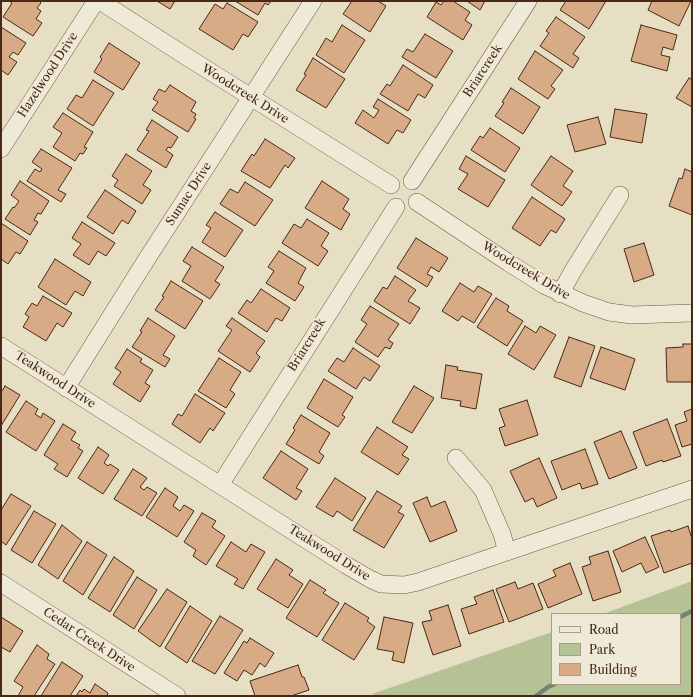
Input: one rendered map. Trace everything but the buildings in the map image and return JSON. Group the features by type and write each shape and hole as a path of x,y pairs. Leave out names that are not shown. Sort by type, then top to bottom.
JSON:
{"street":[{"name":"Hazelwood Drive","path":"1,149 96,1"},
{"name":"Woodcreek Drive","path":"100,1 251,98 391,185"},
{"name":"Sumac Drive","path":"66,388 143,265 313,1"},
{"name":"Briarcreek","path":"412,181 528,1"},
{"path":"402,178 412,181 417,186 419,198 412,207 400,209 391,202 389,190 391,185 396,180 402,178"},
{"path":"560,294 620,195"},
{"name":"Woodcreek Drive","path":"417,202 509,263 560,294 609,312 632,315 692,313"},
{"name":"Briarcreek","path":"220,485 396,206"},
{"name":"Teakwood Drive","path":"1,346 352,569 370,580 381,584 404,585 418,582 692,489"},
{"path":"456,458 483,490 502,534 507,552"},
{"name":"Cedar Creek Drive","path":"1,583 177,696"}],"green space":[{"path":"692,581 692,696 375,696 372,694 551,632 551,685 681,685 681,613 606,613"}],"waterway":[{"path":"681,616 692,611"},
{"path":"536,696 553,685"}]}
